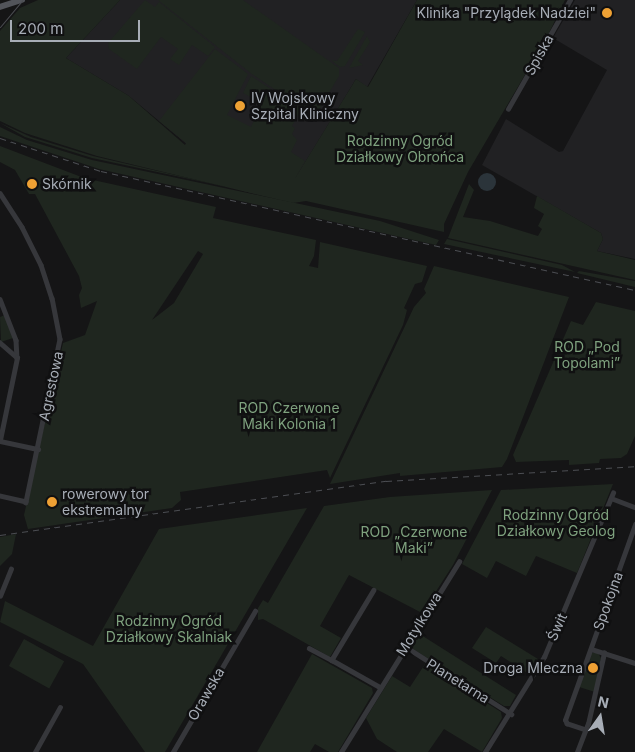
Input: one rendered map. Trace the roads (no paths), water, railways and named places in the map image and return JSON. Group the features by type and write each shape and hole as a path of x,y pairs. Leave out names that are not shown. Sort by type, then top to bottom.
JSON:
{"main road":[{"path":"0,6 22,0"}],"street":[{"name":"Spiska","path":"508,109 570,0"},
{"name":"Agrestowa","path":"0,193 22,227 41,265 57,320 60,344 26,502 0,496"},
{"path":"0,299 16,340 17,358 0,440 38,449"},
{"path":"0,343 17,358"},
{"name":"Świt","path":"486,752 544,657 612,496 635,507"},
{"name":"Spokojna","path":"586,730 566,724 565,720 635,524"},
{"name":"Motylkowa","path":"341,752 459,562"},
{"path":"0,596 11,569"},
{"path":"332,660 374,590"},
{"name":"Orawska","path":"173,752 255,611"},
{"name":"Planetarna","path":"406,647 510,714"},
{"path":"309,648 380,687"},
{"path":"591,649 635,663"},
{"path":"577,752 586,730 604,653"},
{"path":"35,752 60,707"}],"tram line":[{"path":"0,27 23,0"}],"railway":[{"path":"0,138 101,171 635,290"},
{"path":"0,535 386,481 635,466"}],"place":[{"name":"Klinika \"Przylądek Nadziei\"","path":"607,13"},
{"name":"IV Wojskowy Szpital Kliniczny","path":"240,106"},
{"name":"Skórnik","path":"32,184"},
{"name":"rowerowy tor ekstremalny","path":"52,502"},
{"name":"Droga Mleczna","path":"593,668"}],"park label":[{"name":"Rodzinny Ogród Działkowy Obrońca","path":"400,150"},
{"name":"ROD „Pod Topolami”","path":"587,356"},
{"name":"ROD Czerwone Maki Kolonia 1","path":"289,416"},
{"name":"Rodzinny Ogród Działkowy Geolog","path":"556,524"},
{"name":"ROD „Czerwone Maki”","path":"414,540"},
{"name":"Rodzinny Ogród Działkowy Skalniak","path":"169,630"}]}
